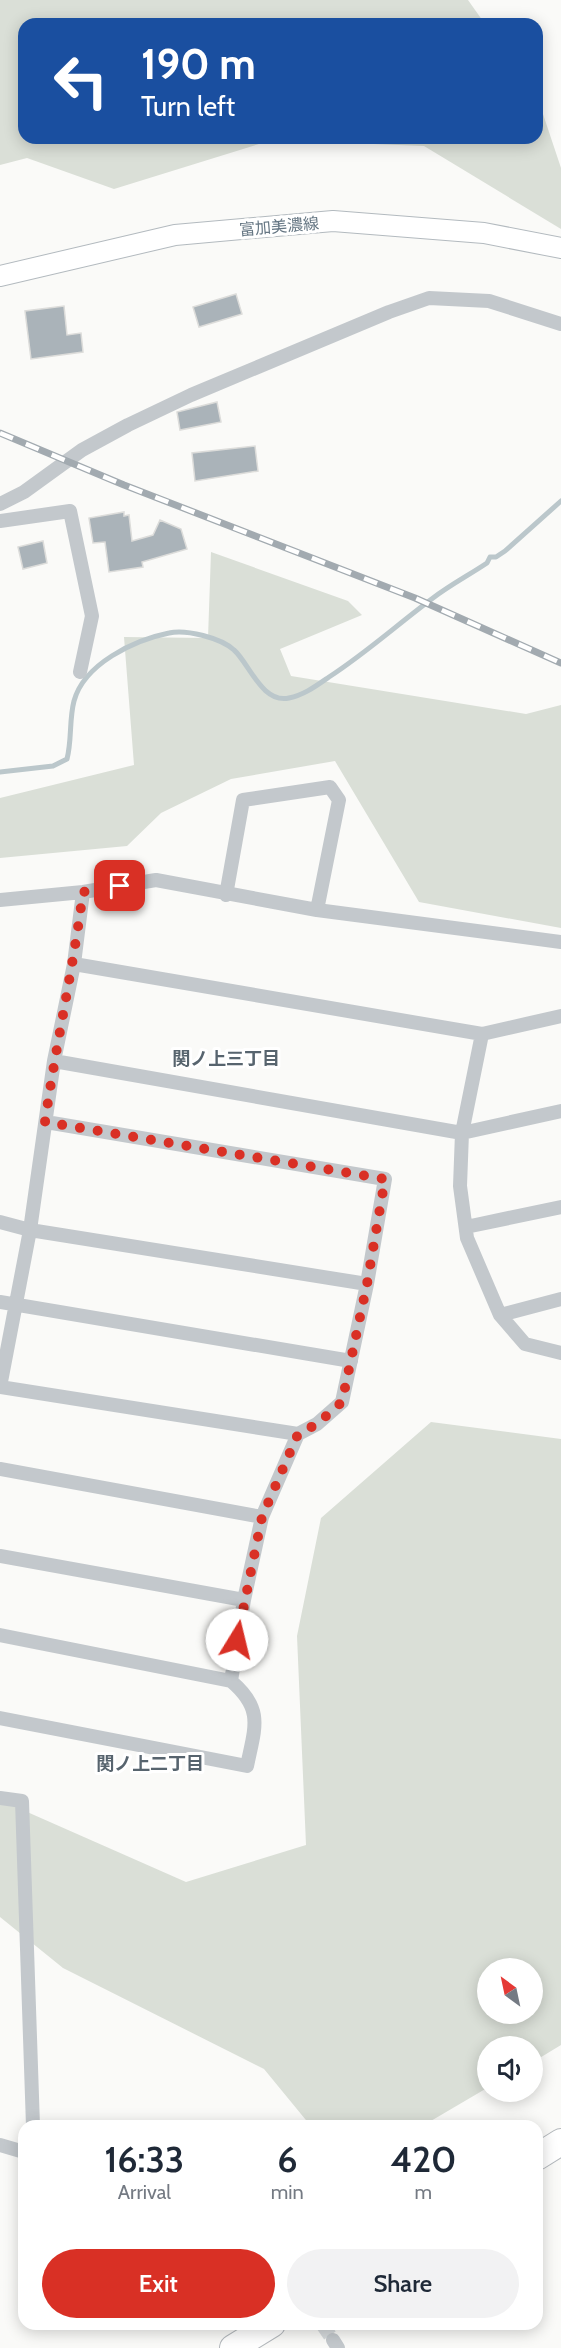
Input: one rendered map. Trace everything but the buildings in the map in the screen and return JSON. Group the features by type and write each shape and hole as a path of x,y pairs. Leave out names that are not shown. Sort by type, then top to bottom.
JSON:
{"highway":[{"path":"543,2153 561,2142"},
{"path":"233,2348 262,2330"},
{"path":"254,2348 279,2330"}],"main road":[{"name":"富加美濃線","path":"0,276 175,235 333,220 484,233 561,248"}],"street":[{"path":"0,504 24,492 82,450 128,425 191,395 389,312 429,298 489,301 561,324"},
{"path":"0,521 70,511 92,616 80,672"},
{"path":"226,895 243,800 330,787 339,800 317,910"},
{"path":"0,900 83,892 156,880 226,895 317,910 561,942"},
{"path":"45,1122 385,1179 367,1284 342,1402 317,1424 298,1434 0,1387 30,1230 45,1122 54,1061 74,964 83,892"},
{"path":"74,964 482,1034 561,1016"},
{"path":"482,1034 462,1133 460,1186 467,1238 500,1315 525,1344 561,1353"},
{"path":"54,1061 462,1133 561,1110"},
{"path":"466,1227 561,1206"},
{"path":"0,1222 30,1230 367,1284"},
{"path":"500,1315 561,1299"},
{"path":"0,1302 351,1361"},
{"path":"231,1681 244,1600 262,1517 298,1434"},
{"path":"0,1469 262,1517"},
{"path":"0,1556 244,1600"},
{"path":"0,1635 231,1681 247,1695 256,1718 247,1766 0,1718"},
{"path":"0,1798 22,1802 33,2120"},
{"path":"0,2145 18,2150"}],"shaded area":[{"path":"0,0 468,0 481,18 18,18 18,144 259,144 114,189 27,158 0,165"},
{"path":"543,114 561,168 561,229 424,146 373,144 543,144"},
{"path":"211,552 348,601 362,615 280,649 291,676 526,714 561,705 561,928 419,902 335,761 231,779 161,813 127,846 0,858 0,798 134,765 124,637 208,638"},
{"path":"431,1422 561,1439 561,2045 543,2056 543,2036 477,2036 477,2094 433,2120 306,2120 264,2069 63,1968 0,1917 0,1800 186,1882 306,1845 297,1636 321,1518"}],"waterway":[{"path":"0,772 53,766 67,759 74,701 88,676 112,656 155,636 184,632 212,638 234,650 257,681 271,695 289,698 305,692 356,658 439,593 487,563 490,557 496,557 505,551 561,501"}],"tunnel":[{"path":"326,2330 333,2340"}],"railway":[{"path":"0,433 124,485 415,598 561,663"}],"district":[{"name":"関ノ上三丁目","path":"226,1059"},
{"name":"関ノ上二丁目","path":"150,1764"}],"route":[{"path":"120,886 83,892 74,964 54,1061 45,1122 385,1179 367,1284 342,1402 317,1424 298,1434 262,1517 237,1640"}]}
